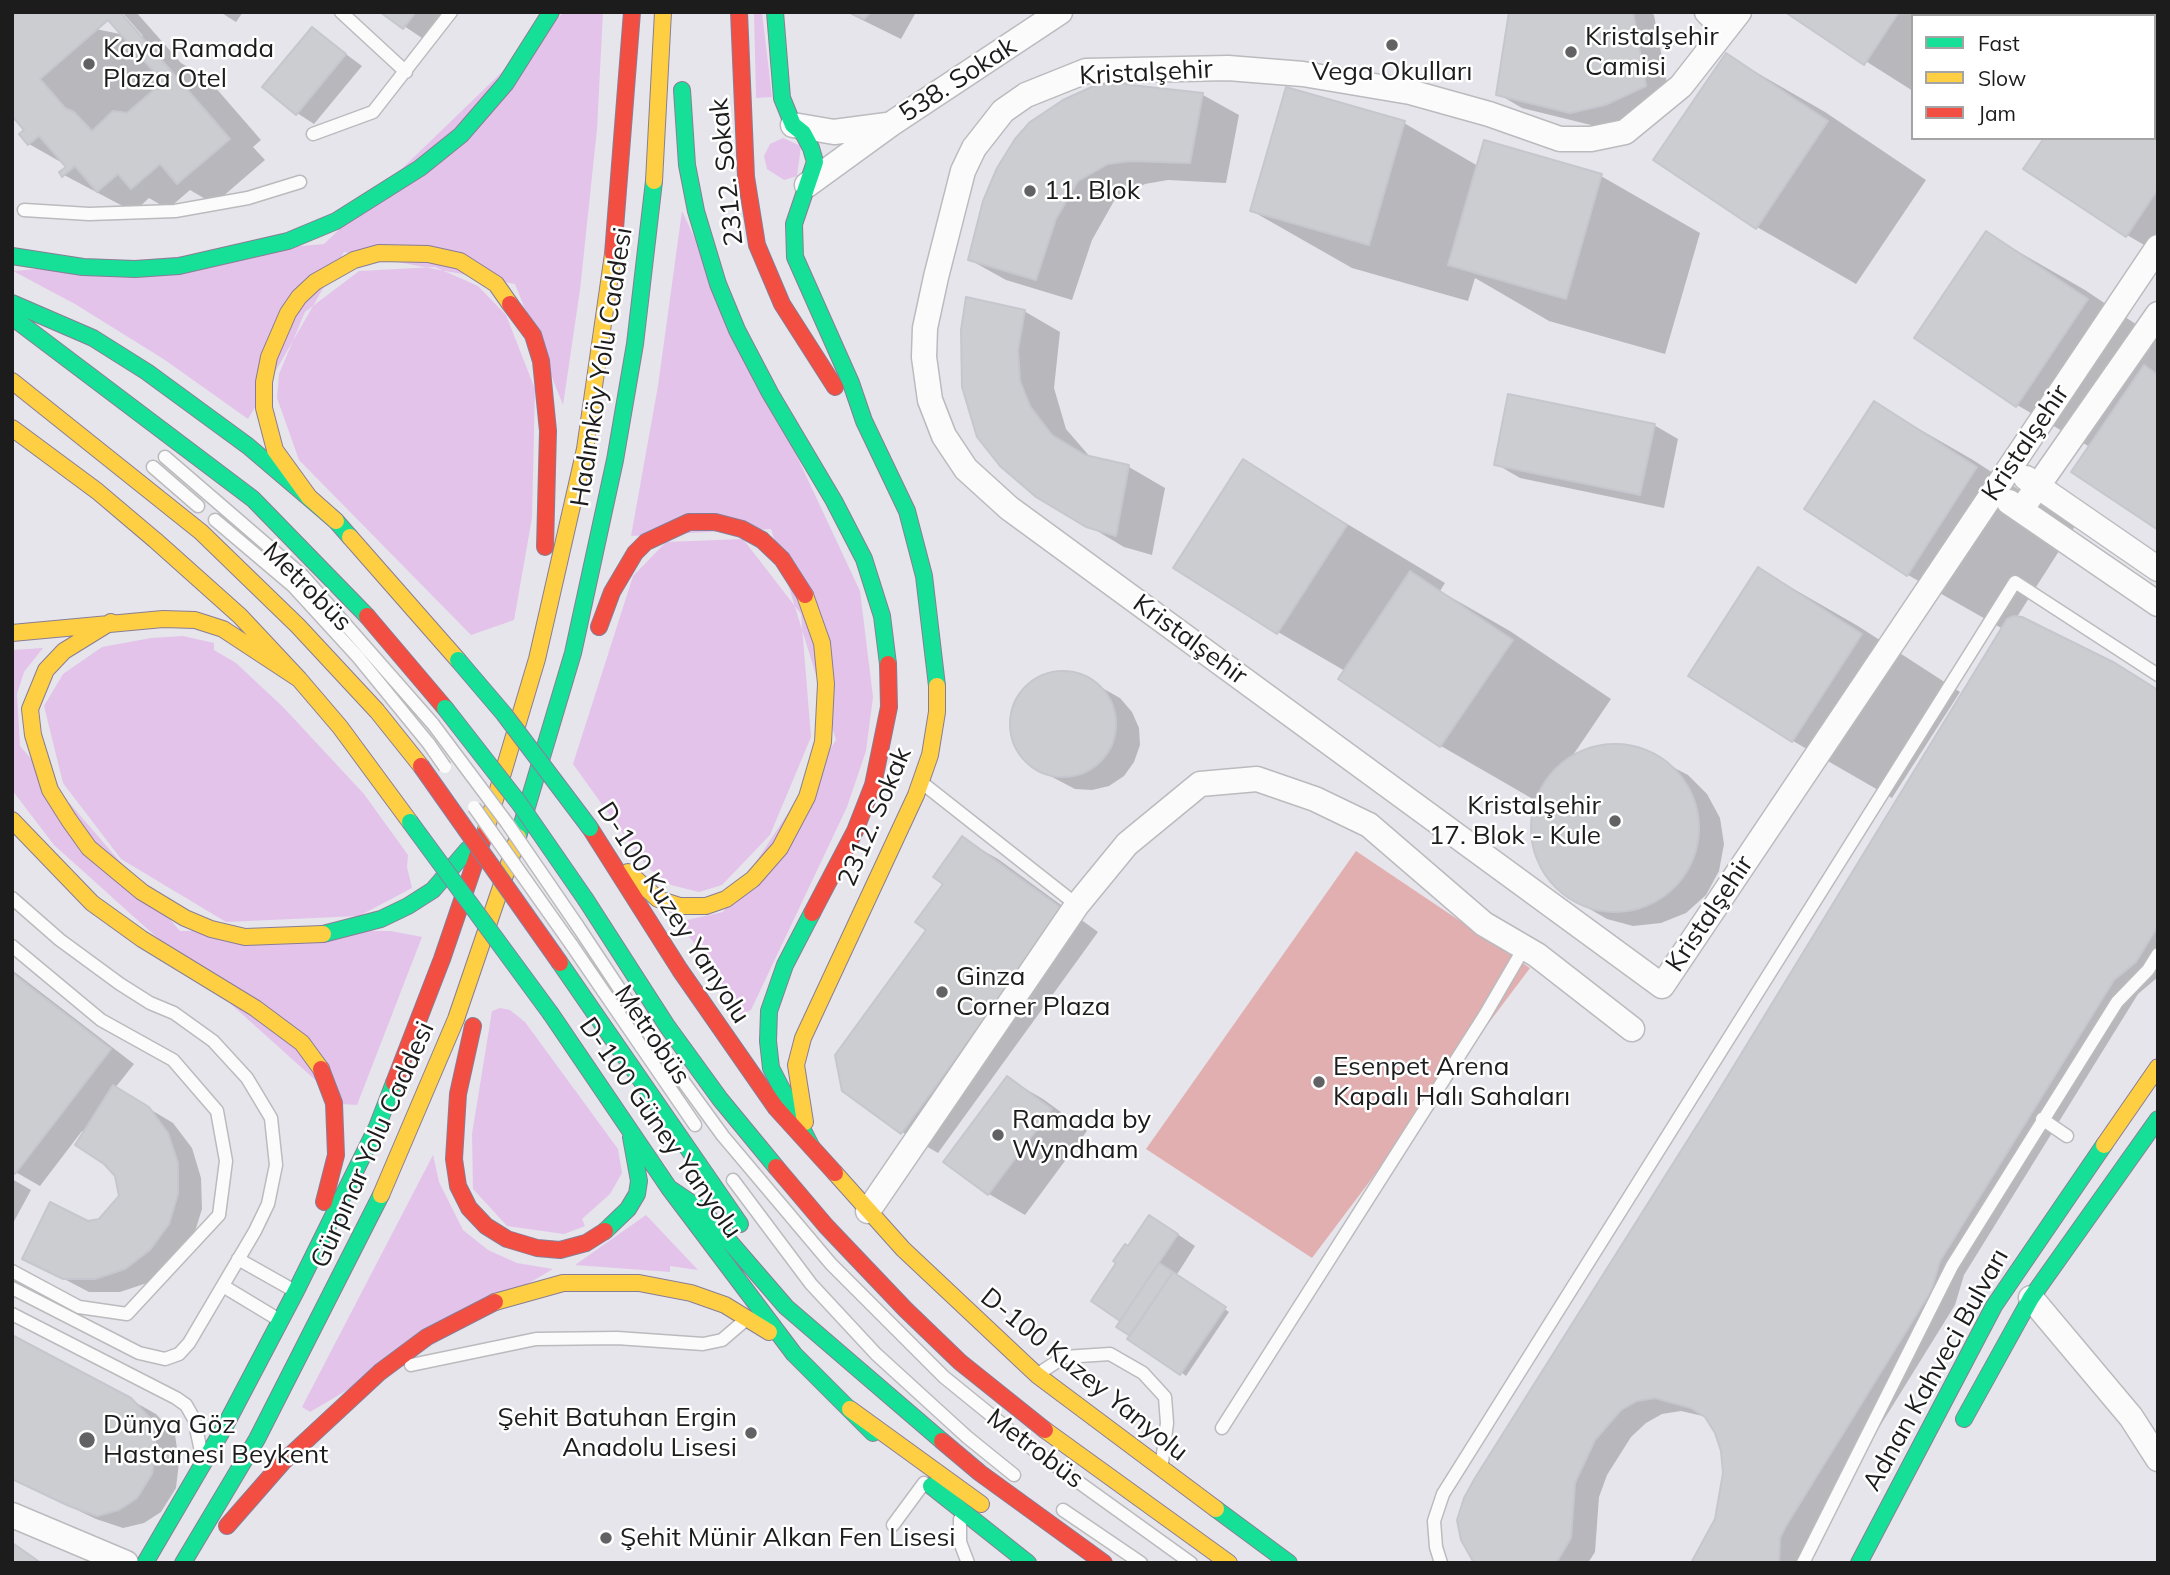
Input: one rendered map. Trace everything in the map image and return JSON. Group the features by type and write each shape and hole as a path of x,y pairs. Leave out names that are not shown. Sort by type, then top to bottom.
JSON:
{"main road":[{"path":"12,256 83,267 135,269 179,265 288,241 337,221 420,168 461,135 506,83 551,12"},
{"name":"Hadımköy Yolu Caddesi","path":"537,659 585,449 602,349 625,154 632,12"},
{"name":"Hadımköy Yolu Caddesi","path":"552,723 592,577 635,344 655,172 663,12"},
{"name":"2312. Sokak","path":"739,12 746,177 757,246 782,304 834,386 864,421"},
{"name":"2312. Sokak","path":"775,12 782,98 777,126 807,140 815,162 798,189 794,224 795,257 851,383 864,421 907,510 924,576 937,673 937,712 930,755 921,781 803,1038 796,1065 800,1105 811,1146"},
{"path":"682,74 687,165 696,211 718,284 765,383 834,501 864,559 882,615 889,706 873,785 855,831 785,965 769,1011 771,1068 811,1146"},
{"path":"745,144 777,126"},
{"path":"746,177 768,192"},
{"path":"111,622 64,651 40,680 30,709 39,761 50,790 89,848 118,875 185,918 211,929 245,937 282,938 347,930 381,919 433,890 454,869 493,809 537,659 549,473 541,361 533,335 515,307 496,284 460,261 404,252 379,253 354,260 315,282 299,297 278,331 264,382 269,435 284,466 309,497 336,521"},
{"name":"D-100 Kuzey Yanyolu","path":"12,303 93,338 148,372 248,446 336,521 504,714 590,828 728,1043 776,1108 868,1211 948,1294 1037,1375 1289,1563"},
{"path":"12,317 253,499 358,605 445,708 519,803 586,900 667,1026 720,1099 826,1226 905,1309 960,1362 1031,1419 1229,1563"},
{"path":"12,381 201,532 298,625 377,711 421,766 753,1241"},
{"path":"12,428 97,491 155,540 240,616 299,679"},
{"path":"590,828 639,885 658,899 680,906 706,906 726,899 753,879 795,824 817,770 826,716 821,643 812,610 798,581 782,559 762,540 742,529 715,522 689,522 646,542 635,553 612,592 596,640"},
{"path":"12,633 111,622 195,620 223,629 299,679"},
{"path":"552,723 566,705 585,671"},
{"name":"D-100 Güney Yanyolu","path":"299,679 340,727 551,1014 669,1188 794,1354 926,1481 1027,1563"},
{"name":"Gürpınar Yolu Caddesi","path":"183,1563 257,1439 354,1252 430,1084 478,960 552,723"},
{"name":"Gürpınar Yolu Caddesi","path":"145,1563 204,1465 281,1320 377,1126 442,959 493,809"},
{"path":"12,820 92,903 142,939 255,1008 302,1043 321,1070 334,1103 335,1155 328,1190 296,1291"},
{"path":"478,960 477,1000 454,1126 454,1159 458,1186 469,1208 486,1226 507,1239 537,1248 560,1250 586,1243 610,1228 628,1209 639,1181 630,1135 619,1113"},
{"name":"Adnan Kahveci Bulvarı","path":"1859,1563 1980,1331 2010,1281 2158,1067"},
{"name":"Adnan Kahveci Bulvarı","path":"1959,1429 2031,1298 2158,1119"},
{"path":"669,1188 703,1211 786,1307 980,1474 1104,1563"},
{"path":"2010,1281 2031,1298"},
{"path":"195,1563 283,1462 380,1372 427,1337 467,1314 513,1295 563,1283 615,1282 666,1287 725,1305 748,1317 794,1354"},
{"path":"796,1292 870,1379"},
{"path":"850,1409 995,1514"}],"street":[{"name":"538. Sokak","path":"798,189 1060,12"},
{"path":"1707,12 1732,21"},
{"name":"Kristalşehir","path":"1732,21 1681,86 1663,102 1625,132 1591,139 1560,139 1489,114 1410,92 1290,73 1228,68 1086,71 1026,95 1003,111 974,148 963,171 941,253 925,328 924,357 930,400 944,436 966,469 1009,508 1662,986 2158,247"},
{"name":"538. Sokak","path":"777,126 834,132 891,124"},
{"path":"2021,510 2158,314"},
{"path":"2010,467 2150,563 2125,582"},
{"path":"1994,492 2158,604"},
{"path":"868,1211 1077,905 1127,844 1162,812 1200,784 1257,779 1315,799 1369,825 1484,924 1524,947 1632,1029"},
{"path":"2031,1298 2132,1417 2158,1459"},
{"path":"12,1515 126,1563"}],"lane":[{"path":"341,12 406,72"},
{"path":"313,134 373,111 451,12"},
{"path":"24,210 89,214 175,211 248,198 300,181"},
{"name":"Metrobüs","path":"165,457 303,576 433,724 507,822 656,1044 723,1136 831,1264 944,1377 1034,1450 1191,1563"},
{"name":"Metrobüs","path":"153,467 293,586 358,657 429,744 452,778"},
{"path":"1441,1563 1434,1535 1436,1514 1443,1494 2015,582 2158,676"},
{"path":"921,781 1077,905"},
{"name":"Metrobüs","path":"468,800 571,944 701,1135"},
{"path":"12,898 60,940 120,984 150,1003 174,1013 213,1041 247,1078 271,1118 276,1165 268,1204 189,1343 178,1354 165,1359 139,1353 12,1288"},
{"path":"12,946 101,1020 173,1060 217,1111 226,1161 219,1216 127,1314 79,1307 12,1271"},
{"path":"1222,1427 1485,1015 1524,947"},
{"path":"1803,1563 1952,1266 2117,1002 2148,970 2158,954"},
{"path":"2042,1119 2067,1136"},
{"name":"Metrobüs","path":"724,1167 811,1284 876,1354 967,1437 1025,1483"},
{"path":"238,1259 296,1291"},
{"path":"223,1286 281,1320"},
{"path":"12,1314 186,1405 194,1419 204,1465"},
{"path":"380,1372 536,1339 617,1338 703,1344 722,1340 748,1317"},
{"path":"1037,1375 1064,1357 1110,1354 1143,1373 1165,1397 1167,1423 1161,1469"},
{"path":"892,1525 926,1481"},
{"name":"Metrobüs","path":"1054,1503 1141,1563"},
{"path":"961,1512 960,1542 966,1562"}],"shaded area":[{"path":"564,12 603,12 597,129 580,290 563,405 515,284 344,252 248,419 165,360 75,304 13,271 324,244"},
{"path":"754,12 762,12 772,97 756,98"},
{"path":"783,138 801,146 797,176 784,180 767,169 764,156 770,144"},
{"path":"682,211 860,591 873,697 866,751 847,807 751,1010 740,1015 692,940 681,930 687,920 723,912 836,740 771,529 631,536 658,386"},
{"path":"435,267 478,286 506,315 535,389 532,518 514,620 471,635 299,460 277,398 279,374 305,312 359,271"},
{"path":"743,539 801,614 811,737 770,835 722,885 699,892 671,885 647,867 573,764 633,576 666,542"},
{"path":"183,636 214,643 214,650 236,663 283,707 364,794 408,855 407,867 412,888 359,916 226,922 121,859 63,783 44,706 63,674 102,647 151,638"},
{"path":"43,648 24,672 17,694 20,746 180,931 391,931 422,937 357,1105 342,1104 54,845 12,790 12,650"},
{"name":"Esenpet Arena Kapalı Halı Sahaları","path":"1356,851 1530,968 1312,1258 1146,1149"},
{"path":"500,1008 510,1010 525,1022 618,1149 622,1173 610,1194 582,1219 585,1226 564,1234 507,1226 473,1189 472,1134 492,1011"},
{"path":"433,1155 439,1182 463,1230 488,1250 517,1263 553,1269 310,1412 302,1407"},
{"path":"646,1215 698,1270 670,1266 670,1272 575,1265"}],"building":[{"name":"Kaya Ramada Plaza Otel","path":"12,12 120,12 230,139 177,184 160,164 131,189 118,174 97,192 75,166 62,177 59,172 66,167 39,136 28,145 19,134 24,130 12,116"},
{"path":"380,12 416,12 403,29"},
{"path":"849,12 871,12 864,19"},
{"name":"Kristalşehir Camisi","path":"1509,12 1633,12 1646,86 1605,105 1570,113 1496,95"},
{"path":"1785,12 1899,12 1864,65"},
{"path":"108,20 163,82 127,113 113,111 92,131 74,112 65,108 40,79"},
{"path":"312,27 346,54 296,115 262,87"},
{"path":"1726,53 1828,121 1756,229 1653,160"},
{"name":"11. Blok","path":"1122,84 1203,93 1190,163 1130,161 1108,164 1078,181 1056,219 1036,280 968,260 983,201 997,168 1015,139 1030,122 1063,100 1096,85"},
{"path":"1286,87 1405,121 1369,245 1250,211"},
{"path":"2156,102 2158,103 2158,189 2126,237 2023,169 2043,140 2156,140"},
{"path":"1484,140 1602,174 1566,299 1448,265"},
{"path":"1986,231 2088,299 2016,407 1914,338"},
{"path":"966,297 1025,310 1018,350 1020,381 1030,406 1052,435 1085,455 1129,465 1116,536 1086,527 1036,497 1000,466 977,437 962,387 961,330"},
{"path":"2144,365 2158,375 2158,530 2071,472"},
{"path":"1508,394 1655,424 1640,495 1494,465"},
{"path":"1874,401 1977,467 1907,576 1804,509"},
{"path":"1243,459 1347,525 1277,634 1173,568"},
{"path":"1758,567 1862,634 1792,742 1688,676"},
{"path":"1410,571 1513,640 1440,747 1338,679"},
{"path":"2022,617 2115,663 2158,690 2158,926 2136,962 2114,980 1940,1261 1931,1291 1786,1526 1780,1538 1779,1563 1691,1563 1715,1519 1723,1473 1721,1451 1715,1433 1705,1417 1691,1408 1655,1398 1637,1401 1621,1410 1595,1440 1575,1483 1571,1538 1558,1560 1554,1563 1474,1563 1461,1540 1457,1520 1464,1498 1475,1478 1713,1100 2007,619"},
{"path":"1063,671 1083,675 1100,687 1112,704 1116,724 1112,744 1100,761 1083,773 1063,777 1043,773 1026,761 1014,744 1010,724 1014,704 1026,687 1043,675"},
{"name":"Kristalşehir 17. Blok - Kule","path":"1615,744 1647,750 1674,769 1693,796 1699,828 1693,860 1674,887 1647,906 1615,912 1583,906 1556,887 1537,860 1531,828 1537,796 1556,769 1583,750"},
{"name":"Ginza Corner Plaza","path":"962,836 1064,910 901,1134 842,1091 835,1055 926,930 915,922 943,884 933,877"},
{"path":"12,973 111,1049 15,1174 12,1172"},
{"name":"Ramada by Wyndham","path":"1007,1076 1052,1109 988,1195 943,1162"},
{"path":"113,1085 149,1107 168,1133 178,1163 178,1194 169,1224 150,1250 125,1269 95,1279 63,1279 22,1259 50,1202 88,1221 99,1219 119,1196 115,1176 104,1164 75,1145"},
{"path":"1149,1215 1178,1234 1120,1321 1091,1301 1116,1263 1113,1261 1125,1244 1128,1246"},
{"path":"1159,1263 1173,1272 1130,1336 1116,1327"},
{"path":"1173,1272 1226,1307 1180,1375 1127,1339"},
{"path":"12,1335 131,1398 151,1419 156,1447 152,1474 137,1498 119,1510 97,1516 12,1479"},
{"path":"14,1544 41,1563 12,1563"}],"traffic: fast":[{"path":"12,256 83,267 135,269 179,266 288,241 336,221 420,168 461,135 506,83 551,12"},
{"path":"775,12 782,98 793,125 803,133 811,148 815,162 794,224 795,257 851,383 864,421 907,511 924,576 937,686"},
{"path":"682,90 687,165 696,211 718,284 737,330 770,393 834,501 864,559 882,616 888,664"},
{"path":"518,837 573,653 615,460 635,344 654,181"},
{"path":"12,303 93,338 147,372 248,446 336,521 350,537"},
{"path":"12,317 253,499 367,616"},
{"path":"458,660 504,714 590,828"},
{"path":"445,708 519,803 586,900"},
{"path":"410,822 551,1014"},
{"path":"323,934 381,919 408,906 433,890 468,849"},
{"path":"586,900 667,1026 720,1099 776,1167"},
{"path":"811,1146 771,1068 768,1041 769,1011 785,965 812,913"},
{"path":"560,963 740,1224"},
{"path":"551,1014 669,1188 794,1354 873,1433"},
{"path":"145,1563 225,1426 296,1291 377,1127 394,1083"},
{"path":"1964,1419 2031,1298 2158,1119"},
{"path":"605,1231 628,1209 637,1194 639,1181 631,1137"},
{"path":"1859,1563 1994,1306 2104,1145"},
{"path":"669,1188 703,1211 786,1307 942,1441"},
{"path":"183,1563 257,1439 381,1195"},
{"path":"931,1486 1028,1563"},
{"path":"1216,1509 1289,1563"}],"traffic: slow":[{"path":"654,181 663,12"},
{"path":"336,521 309,497 275,450 264,408 264,382 269,357 288,313 299,297 315,282 354,260 379,253 428,254 460,261 496,284 510,304"},
{"path":"485,833 537,659 585,449 613,254"},
{"path":"12,381 201,532 298,626 377,711 421,766"},
{"path":"12,428 97,491 155,540 240,616 299,679"},
{"path":"350,537 458,660"},
{"path":"628,872 658,899 680,906 706,906 726,899 753,879 780,848 807,797 823,742 826,684 822,643 805,595"},
{"path":"12,633 163,619 195,620 223,629 299,679 340,727 410,822"},
{"path":"111,622 64,651 46,670 30,709 33,735 50,790 69,820 89,848 142,892 185,918 211,929 245,937 323,934"},
{"path":"805,1122 796,1065 803,1038 916,795 930,755 937,712 937,686"},
{"path":"12,820 92,903 142,939 255,1008 302,1043 321,1069"},
{"path":"381,1195 456,1019 518,837"},
{"path":"2104,1145 2158,1067"},
{"path":"835,1173 903,1249 1037,1375 1216,1509"},
{"path":"495,1302 563,1283 639,1283 691,1293 725,1305 769,1332"},
{"path":"850,1409 981,1504"},
{"path":"1045,1430 1229,1563"}],"traffic: jam":[{"path":"613,254 632,12"},
{"path":"739,12 746,177 757,245 782,304 835,387"},
{"path":"510,304 533,335 541,361 548,431 545,547"},
{"path":"599,627 612,592 635,553 646,542 689,522 715,522 742,529 762,540 782,559 805,595"},
{"path":"367,616 445,708"},
{"path":"812,913 855,831 873,785 889,707 888,664"},
{"path":"421,766 560,963"},
{"path":"590,828 680,970 776,1108 835,1173"},
{"path":"394,1083 442,959 485,833"},
{"path":"473,1026 458,1094 454,1159 458,1186 469,1208 486,1226 507,1239 537,1248 560,1250 586,1243 605,1231"},
{"path":"321,1069 334,1103 336,1155 324,1202"},
{"path":"776,1167 826,1226 905,1309 960,1362 1045,1430"},
{"path":"227,1526 283,1462 380,1372 427,1337 495,1302"},
{"path":"942,1441 980,1473 1104,1563"}],"place":[{"name":"Vega Okulları","path":"1392,45"},
{"name":"Kristalşehir Camisi","path":"1571,52"},
{"name":"Kaya Ramada Plaza Otel","path":"89,64"},
{"name":"11. Blok","path":"1030,191"},
{"name":"Kristalşehir 17. Blok - Kule","path":"1615,821"},
{"name":"Ginza Corner Plaza","path":"942,992"},
{"name":"Esenpet Arena Kapalı Halı Sahaları","path":"1319,1082"},
{"name":"Ramada by Wyndham","path":"998,1135"},
{"name":"Şehit Batuhan Ergin Anadolu Lisesi","path":"751,1433"},
{"name":"Dünya Göz Hastanesi Beykent","path":"87,1440"},
{"name":"Şehit Münir Alkan Fen Lisesi","path":"606,1538"}]}
